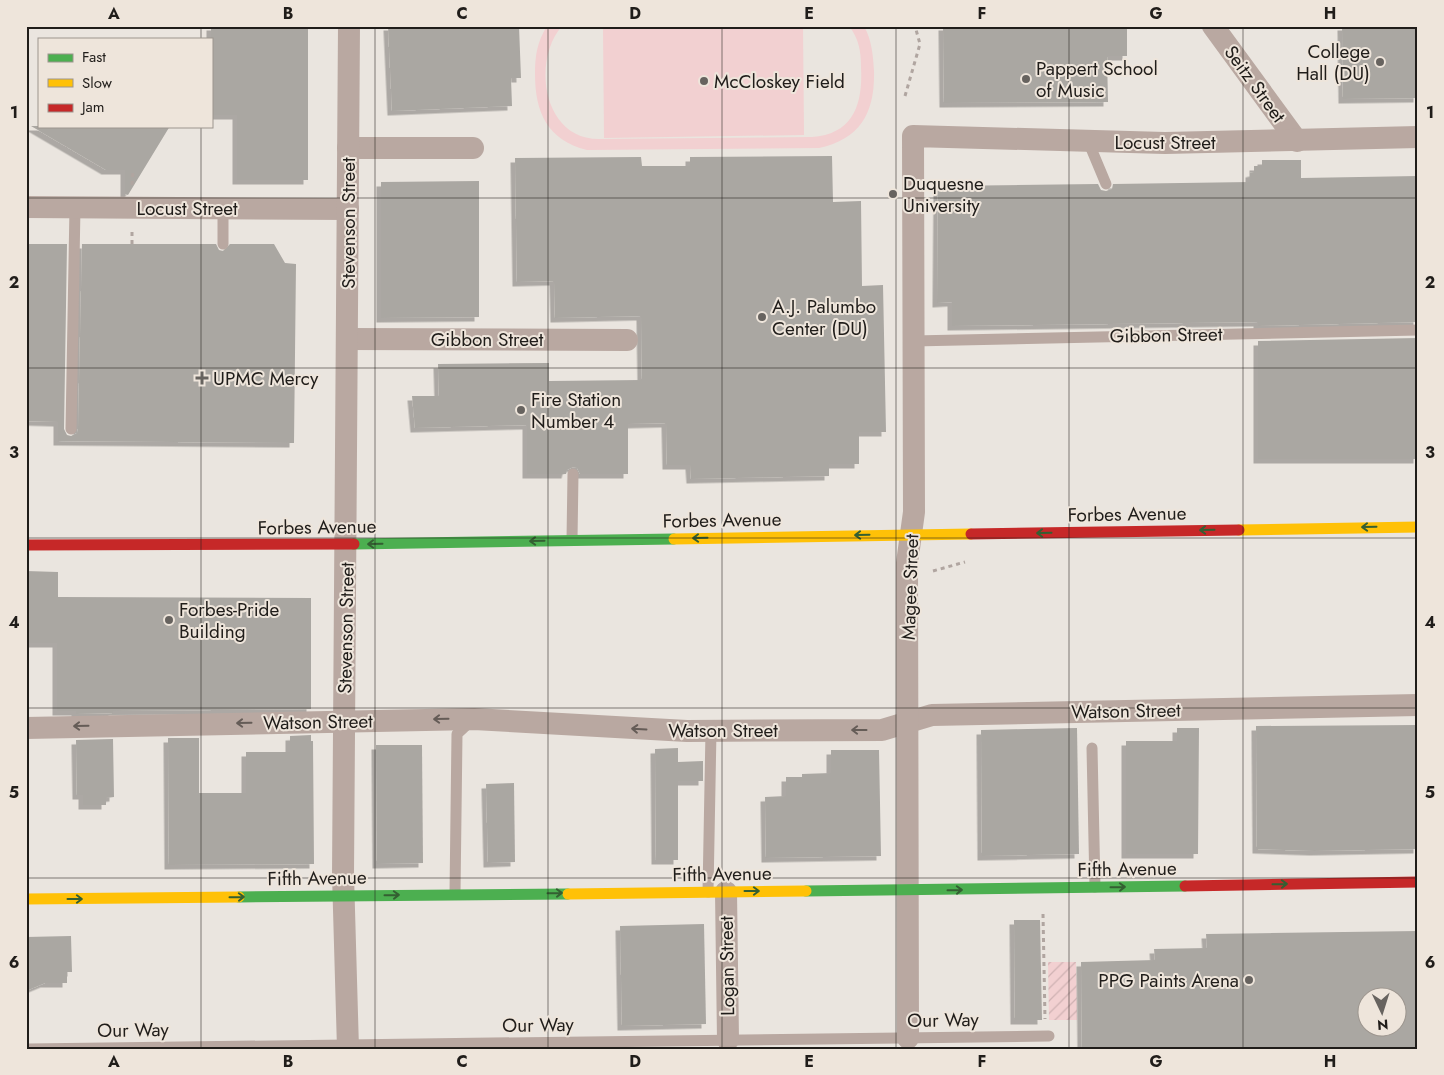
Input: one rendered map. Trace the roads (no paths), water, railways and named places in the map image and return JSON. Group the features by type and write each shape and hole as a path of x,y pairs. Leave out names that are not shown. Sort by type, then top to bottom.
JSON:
{"main road":[{"name":"Forbes Avenue","path":"26,545 347,544 1418,527"},
{"name":"Fifth Avenue","path":"26,899 906,890 1418,882"}],"street":[{"name":"Stevenson Street","path":"348,1047 343,895 347,544 349,26"},
{"name":"Seitz Street","path":"1213,26 1297,142"},
{"name":"Locust Street","path":"913,136 1164,143 1297,142 1418,136"},
{"name":"Magee Street","path":"908,1038 906,890 907,563 914,512 913,136"},
{"path":"348,148 472,148"},
{"name":"Locust Street","path":"26,207 348,209"},
{"name":"Gibbon Street","path":"347,339 627,340"},
{"name":"Watson Street","path":"26,728 474,719 711,731 882,730 932,715 1418,705"},
{"name":"Logan Street","path":"717,892 728,1040"}],"lane":[{"path":"1088,141 1106,184"},
{"path":"71,429 75,208"},
{"path":"223,208 223,244"},
{"name":"Gibbon Street","path":"913,341 1418,330"},
{"path":"572,540 573,474"},
{"path":"455,894 457,734 474,719"},
{"path":"711,731 717,892"},
{"path":"1092,748 1095,887"},
{"name":"Our Way","path":"29,1049 348,1047 1049,1036"}],"place":[{"name":"College Hall (DU)","path":"1380,62"},
{"name":"Pappert School of Music","path":"1026,79"},
{"name":"McCloskey Field","path":"704,81"},
{"name":"Duquesne University","path":"893,194"},
{"name":"A.J. Palumbo Center (DU)","path":"762,317"},
{"name":"UPMC Mercy","path":"202,378"},
{"name":"Fire Station Number 4","path":"521,410"},
{"name":"Forbes-Pride Building","path":"169,620"},
{"name":"PPG Paints Arena","path":"1249,980"}]}
